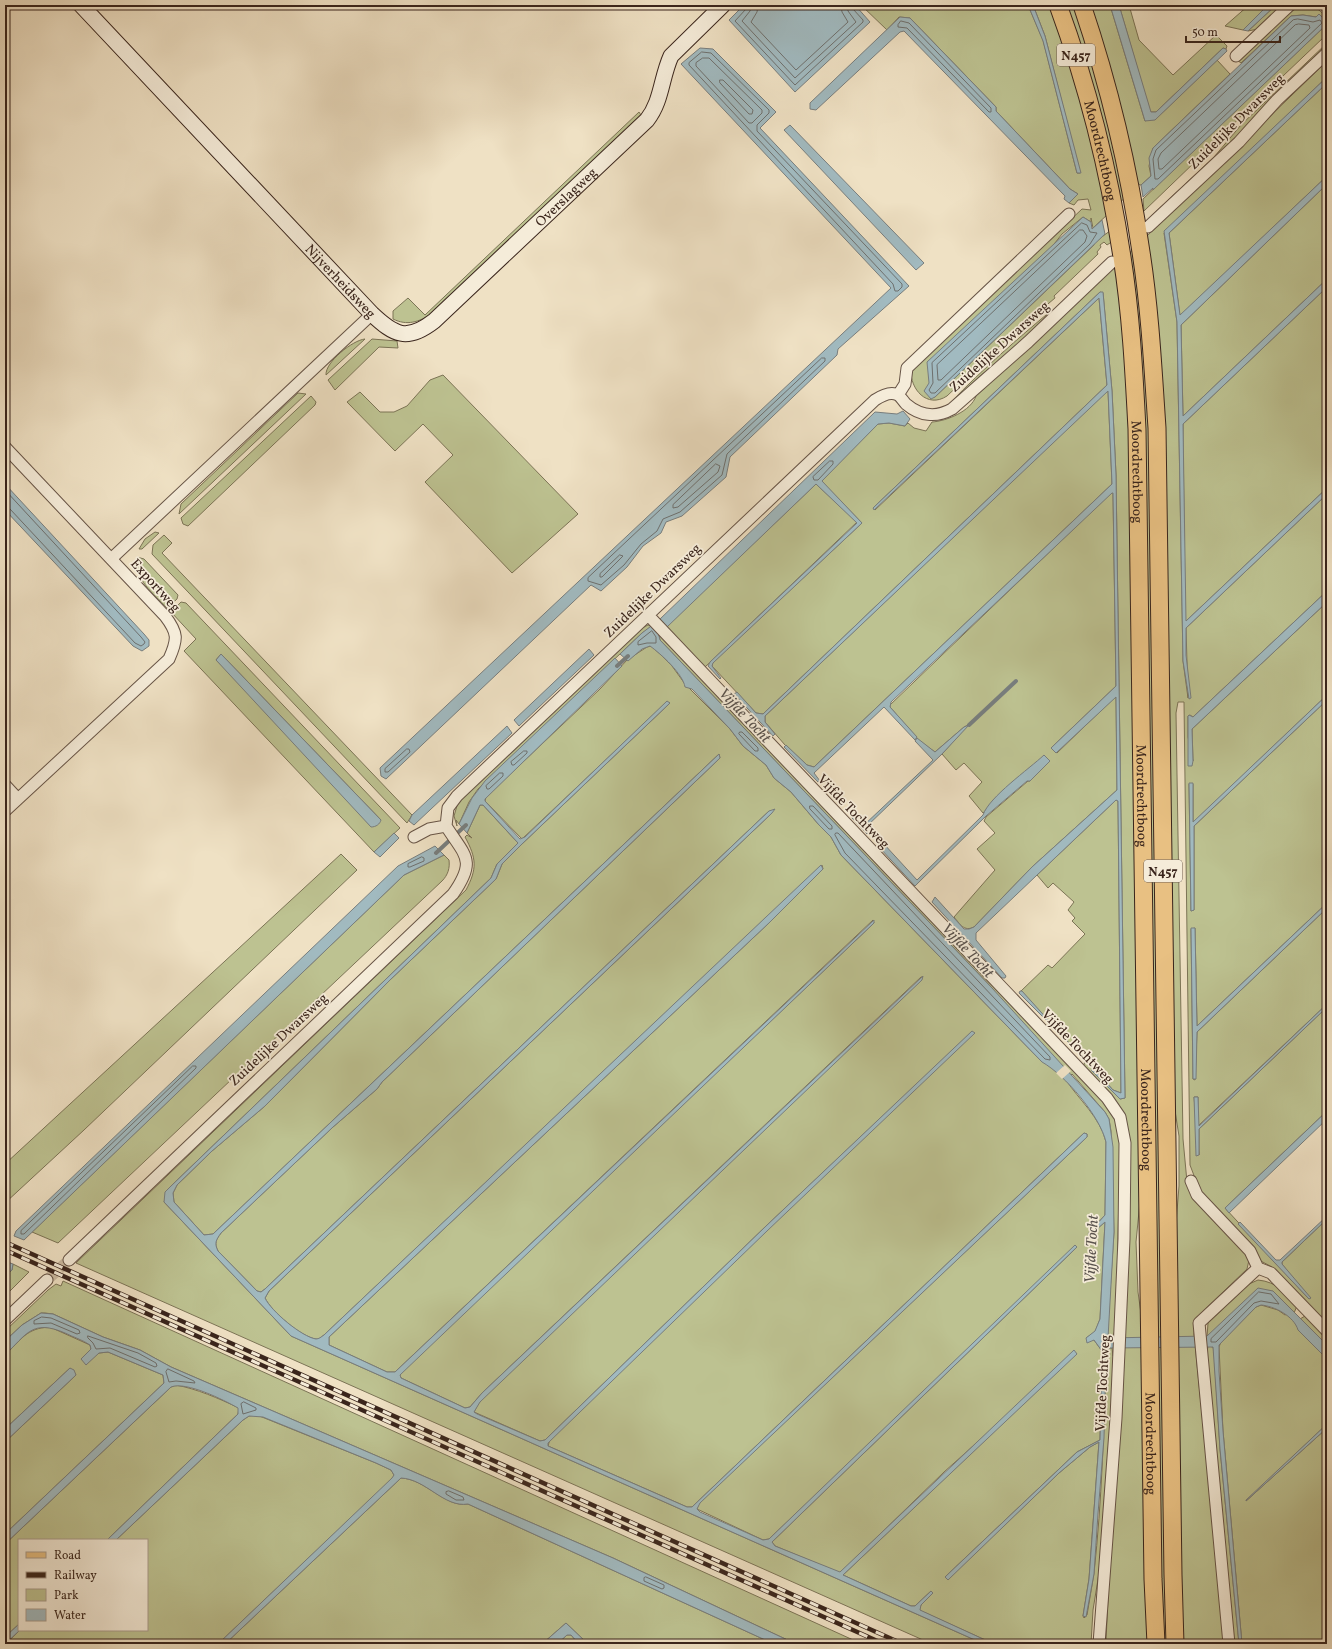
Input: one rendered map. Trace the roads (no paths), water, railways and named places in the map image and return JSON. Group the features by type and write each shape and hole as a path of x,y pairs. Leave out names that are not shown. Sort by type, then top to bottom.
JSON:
{"main road":[{"name":"Moordrechtboog","path":"1058,5 1080,66 1091,105 1112,200 1128,299 1137,429 1153,1580 1156,1644"},
{"name":"Moordrechtboog","path":"1082,5 1111,103 1132,196 1142,254 1146,292 1156,428 1172,1559 1175,1644"}],"street":[{"name":"Nijverheidsweg","path":"81,5 372,314 111,559"},
{"name":"Overslagweg","path":"372,314 393,332 405,333 423,330 434,321 647,120 658,103 671,56 724,5"},
{"path":"1236,56 1290,5"},
{"name":"Zuidelijke Dwarsweg","path":"1148,227 1239,142 1277,100 1327,53"},
{"path":"898,395 905,384 907,368 1069,214"},
{"name":"Zuidelijke Dwarsweg","path":"69,1260 453,894 466,872 465,854 448,830 448,808 457,796 875,400 888,394 898,395 914,410 927,415 945,414 1028,342 1112,262"},
{"name":"Exportweg","path":"5,447 165,616 175,629 176,644 169,659 5,811"},
{"name":"Vijfde Tochtweg","path":"648,615 1107,1098 1120,1117 1126,1143 1124,1239 1116,1418 1099,1644"},
{"path":"5,785 18,799"},
{"path":"414,838 429,829 448,830"},
{"path":"1191,1181 1197,1194 1250,1251 1258,1268 1271,1273 1327,1330"},
{"path":"1229,1644 1199,1323 1258,1268"},
{"path":"5,1320 47,1280"}],"water":[{"path":"744,5 855,5 870,22 795,92 729,20"},
{"path":"1028,5 1033,5 1045,36 1081,173 1077,173 1043,41"},
{"path":"1110,5 1119,5 1151,112 1156,112 1223,48 1227,51 1155,120 1145,121"},
{"path":"1268,5 1276,5 1248,31 1243,30"},
{"path":"1319,14 1327,22 1327,24 1153,190 1153,188 1143,197 1141,185 1151,176 1149,158 1153,148 1291,16 1303,15 1316,17"},
{"path":"900,17 910,18 996,107 996,111 1070,189 1078,194 1069,203 1064,199 1065,196 904,31 900,32 816,110 810,109 810,103"},
{"path":"700,48 713,49 776,112 760,128 909,286 838,349 837,355 730,457 726,477 682,516 666,522 661,533 643,546 627,567 601,591 591,585 386,779 381,776 380,768 891,288 681,64"},
{"path":"1327,77 1327,83 1169,233 1180,315 1327,176 1327,184 1181,325 1183,416 1327,279 1327,287 1183,424 1186,621 1327,488 1327,494 1186,628 1186,655 1191,698 1189,699 1183,661 1177,322 1164,231"},
{"path":"790,125 924,263 916,270 784,130"},
{"path":"1083,217 1091,222 1092,229 1102,220 1105,234 935,397 931,399 924,391 929,383 927,362"},
{"path":"1100,292 1103,292 1112,391 1116,475 1125,1098 1120,1099 1091,1070 1093,1068 1113,1090 1121,1093 1118,801 1116,800 976,933 976,940 1006,976 1005,978 1002,978 932,902 935,897 964,929 974,927 1032,867 1117,790 1116,697 1056,753 1051,748 1116,686 1113,493 891,702 890,707 917,737 915,740 884,707 814,773 820,781 818,782 784,747 786,745 807,765 814,767 1112,484 1108,391 765,716 765,722 775,734 773,736 734,694 737,692 756,713 763,714 1107,385 1099,298 874,510 873,508"},
{"path":"903,411 910,419 905,426 889,423 878,424 822,481 862,523 713,663 712,666 721,678 720,679 708,666 710,662 857,523 816,484 667,627 665,626 658,632 660,640 992,988 1105,1112 1109,1119 1113,1147 1114,1232 1108,1338 1207,1336 1258,1288 1273,1291 1327,1345 1327,1359 1298,1330 1296,1325 1288,1316 1272,1307 1261,1305 1256,1307 1219,1345 1219,1371 1223,1431 1242,1644 1239,1644 1220,1449 1213,1347 1109,1348 1106,1355 1104,1438 1094,1574 1086,1617 1083,1616 1089,1579 1099,1442 1090,1447 1059,1473 948,1580 945,1577 1077,1452 1100,1440 1102,1351 1094,1340 1087,1343 1086,1338 1095,1331 1100,1319 1105,1222 1090,1235 1088,1234 1105,1215 1106,1142 1097,1120 1071,1086 1061,1076 1042,1062 841,855 831,837 791,792 774,778 766,765 743,746 730,729 692,689 685,687 676,670 650,646 642,649 628,661 620,654 642,633 659,620 875,412 897,414"},
{"path":"5,484 144,634 149,640 149,646 142,651 133,646 5,510"},
{"path":"1327,591 1327,602 1192,729 1193,761 1192,766 1188,766 1188,716 1193,717"},
{"path":"589,649 594,655 519,726 514,720"},
{"path":"221,654 381,820 379,824 371,827 216,660"},
{"path":"615,658 622,666 485,799 485,801 520,839 525,837 667,701 670,703 522,844 502,864 496,879 390,980 265,1106 212,1151 177,1185 173,1193 174,1202 204,1235 213,1234 719,754 720,758 382,1082 377,1089 333,1127 221,1233 216,1242 216,1246 218,1251 257,1291 261,1292 265,1289 769,811 775,809 269,1291 265,1298 274,1310 295,1329 316,1339 324,1335 821,865 823,869 770,922 329,1337 329,1345 387,1372 395,1372 874,920 874,923 400,1375 401,1378 465,1408 470,1407 482,1393 923,976 922,980 480,1402 474,1412 540,1441 545,1440 765,1227 972,1031 975,1033 767,1231 548,1443 548,1446 687,1507 692,1507 1084,1133 1087,1134 1087,1137 700,1503 697,1509 700,1512 763,1540 769,1539 1075,1245 1077,1247 772,1542 775,1546 840,1572 1074,1350 1077,1354 843,1575 911,1606 915,1606 931,1591 933,1593 921,1605 920,1610 994,1644 984,1644 291,1336 164,1202 165,1192 170,1187 491,878 497,864 518,843 483,805 480,805 467,833 459,824 472,798 485,781"},
{"path":"1327,695 1327,700 1194,826 1194,910 1191,911 1189,783 1193,783 1193,822"},
{"path":"969,725 942,754 865,828 868,833 867,834 852,818 853,816 863,826 933,760 915,741 917,738 935,752 964,727"},
{"path":"507,726 512,733 414,825 409,821 412,815"},
{"path":"1044,755 1050,761 1030,781 1027,781 986,816 915,886 879,847 883,843 917,880 983,815 993,800 1001,792"},
{"path":"394,833 399,838 380,857 374,852"},
{"path":"435,846 444,855 404,875 24,1240 14,1236 16,1231 398,866"},
{"path":"1327,903 1327,908 1197,1032 1196,1079 1193,1079 1191,928 1195,928 1197,1026"},
{"path":"1022,991 1069,1043 1019,993"},
{"path":"1327,1004 1327,1007 1199,1129 1199,1155 1196,1156 1194,1097 1198,1097 1199,1126"},
{"path":"1327,1111 1327,1119 1229,1213 1225,1208"},
{"path":"1327,1216 1327,1219 1282,1262 1282,1264 1311,1298 1309,1299 1238,1224 1240,1222 1276,1260 1280,1260"},
{"path":"5,1261 13,1264 12,1270 5,1276"},
{"path":"41,1313 53,1314 103,1337 140,1350 171,1367 613,1558 796,1644 774,1644 468,1504 451,1502 419,1483 401,1478 225,1644 218,1644 392,1478 394,1475 391,1470 263,1417 249,1416 117,1539 108,1539 238,1414 238,1408 205,1392 186,1387 171,1387 5,1544 5,1534 164,1383 163,1375 108,1352 99,1353 86,1365 81,1359 91,1349 90,1345 54,1329 37,1328 31,1331 5,1355 5,1341 22,1325"},
{"path":"70,1368 74,1370 76,1375 5,1442 5,1429"},
{"path":"1327,1424 1327,1428 1246,1501 1246,1500"},
{"path":"566,1623 588,1644 579,1644 571,1635 567,1635 557,1644 542,1644"},
{"path":"18,1625 19,1631 5,1644 5,1637"}],"waterway":[{"path":"617,666 628,656"},
{"path":"969,725 1016,681"},
{"path":"436,853 466,825"}],"tunnel":[{"path":"47,1280 69,1260"}],"railway":[{"path":"5,1242 903,1644"},
{"path":"5,1250 884,1644"}],"water label":[{"name":"Vijfde Tocht","path":"745,715"},
{"name":"Vijfde Tocht","path":"968,950"},
{"name":"Vijfde Tocht","path":"1091,1249"}]}
